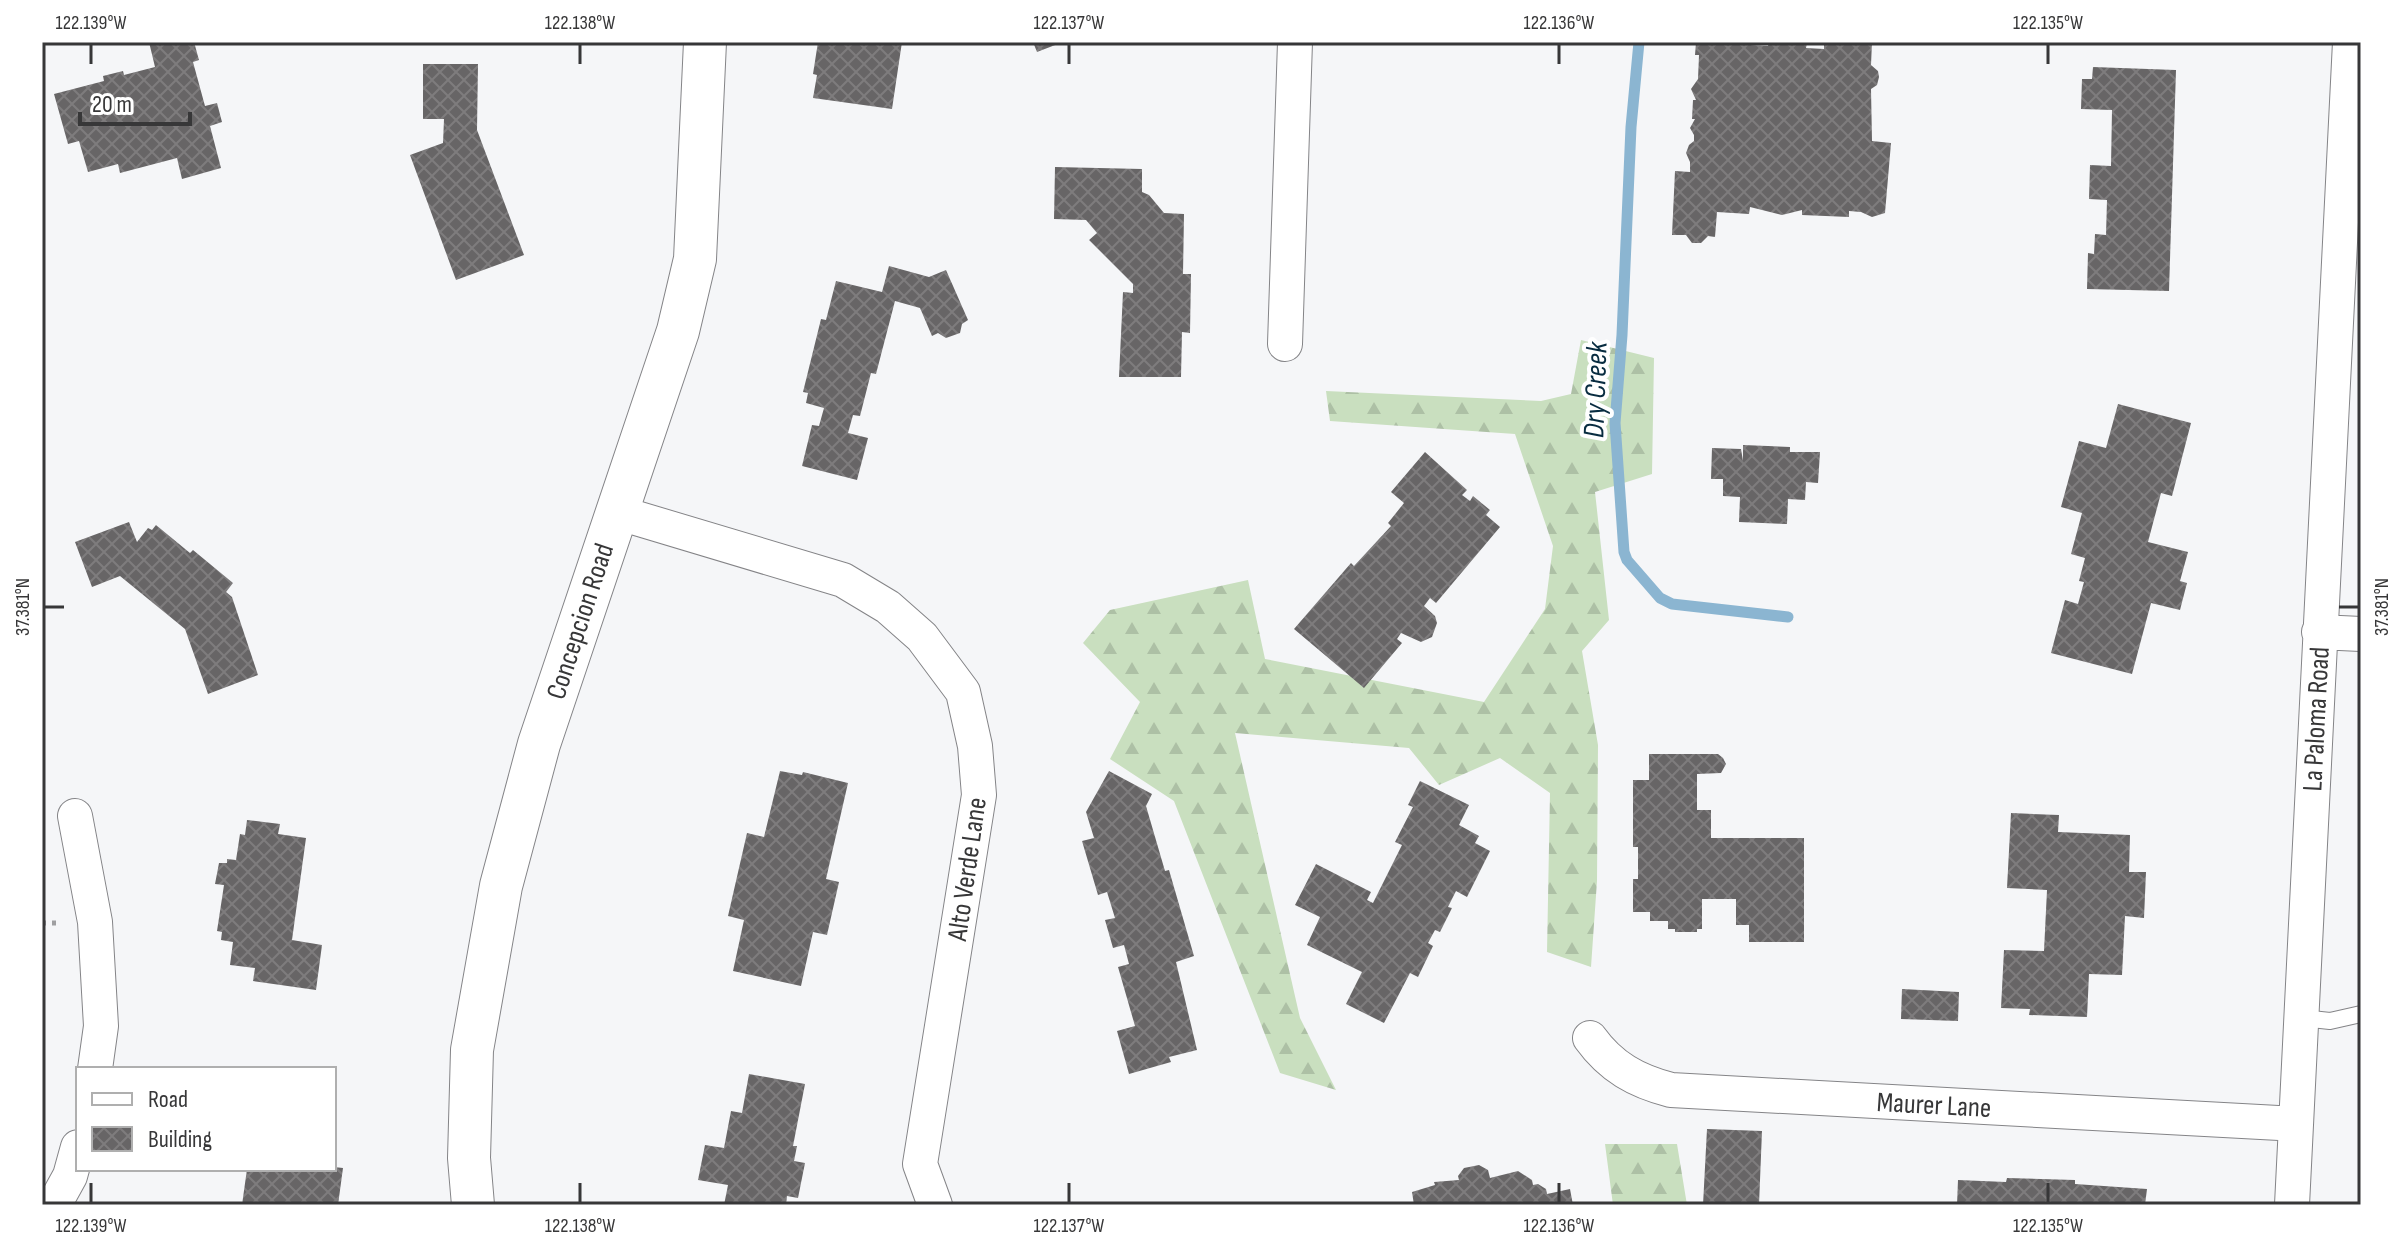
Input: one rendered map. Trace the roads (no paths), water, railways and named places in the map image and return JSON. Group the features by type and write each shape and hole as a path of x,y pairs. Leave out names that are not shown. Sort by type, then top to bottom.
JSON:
{"street":[{"name":"Concepcion Road","path":"473,1205 469,1158 472,1050 501,886 539,744 678,331 695,259 705,42"},
{"path":"1285,344 1295,42"},
{"name":"La Paloma Road","path":"2292,1205 2350,42"},
{"name":"Alto Verde Lane","path":"616,512 843,580 888,607 922,637 963,692 975,746 979,795 920,1164 935,1205"},
{"path":"2319,632 2361,634"},
{"path":"75,816 95,922 101,1026 95,1067"},
{"name":"Maurer Lane","path":"1590,1038 1604,1058 1624,1072 1645,1083 1671,1090 2296,1124"},
{"path":"54,1205 70,1176 76,1154"}],"lane":[{"path":"2302,1018 2330,1021 2361,1014"}],"waterway":[{"name":"Dry Creek","path":"1639,42 1631,127 1615,423 1624,552 1627,560 1660,598 1672,604 1788,617"}]}
